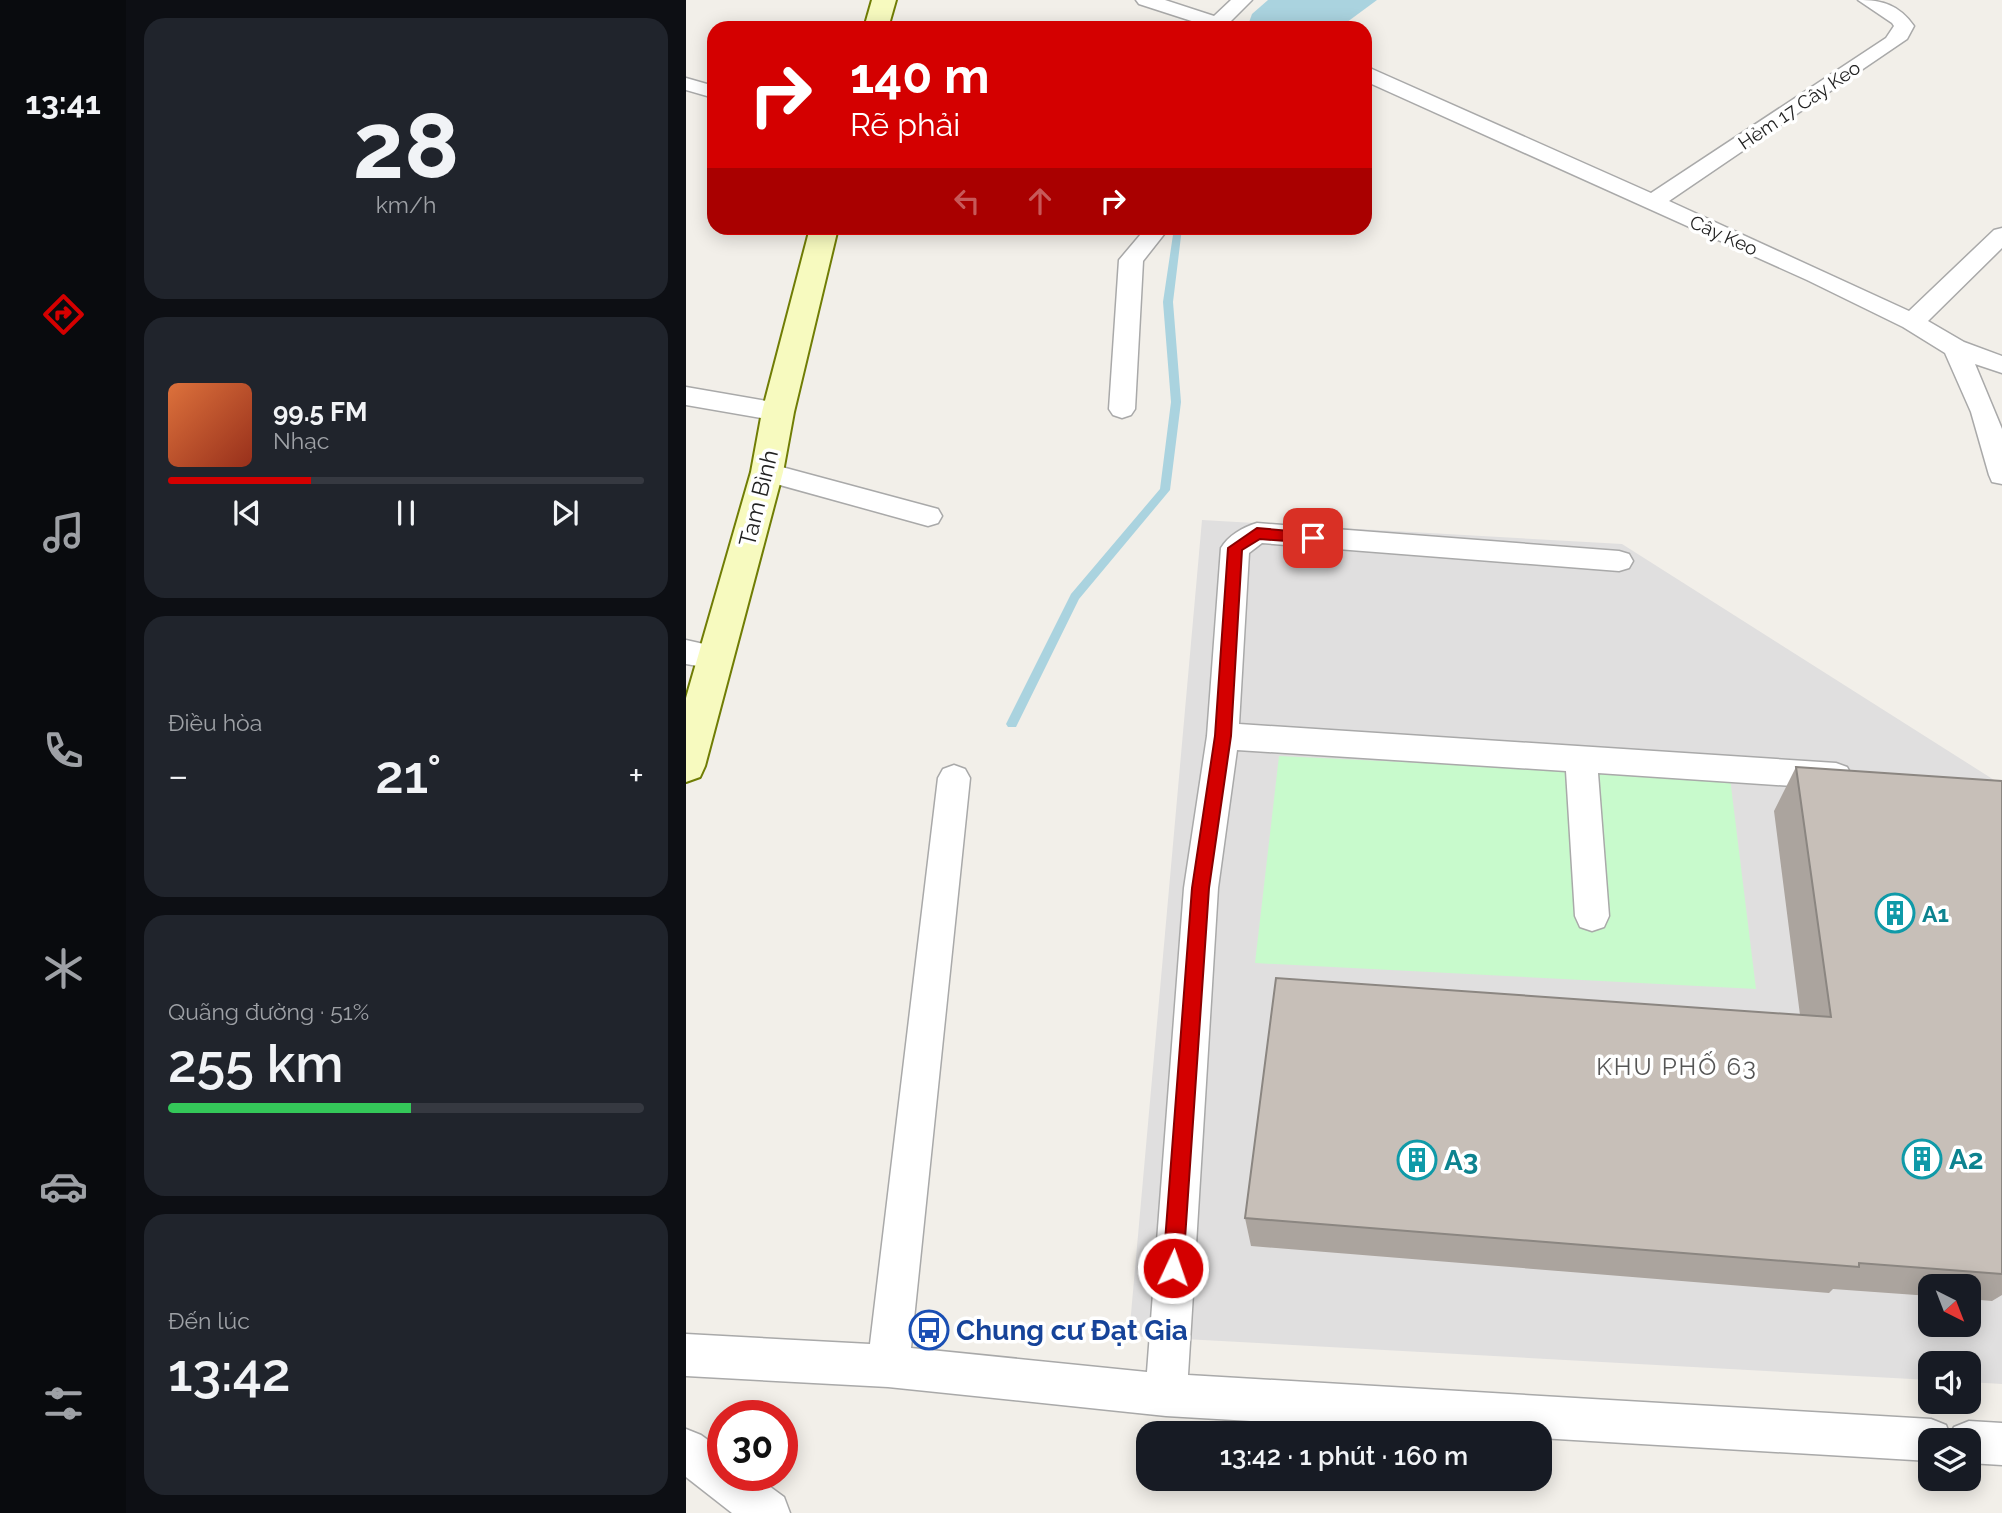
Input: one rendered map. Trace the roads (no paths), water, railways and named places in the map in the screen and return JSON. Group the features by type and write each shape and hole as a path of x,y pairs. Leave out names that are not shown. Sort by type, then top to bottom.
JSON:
{"main road":[{"path":"878,21 884,0"},
{"name":"Tam Bình","path":"686,766 700,655 767,472 778,412 822,235"}],"street":[{"path":"1146,0 1206,21"},
{"path":"1224,21 1242,0"},
{"name":"Hẻm 17 Cây Keo","path":"1651,203 1893,42 1900,35 1903,26 1899,19 1868,0"},
{"path":"1165,21 1174,10"},
{"name":"Cây Keo","path":"1372,76 1912,322 1955,348 2002,366"},
{"path":"686,85 707,90"},
{"path":"1122,409 1131,260 1152,235"},
{"path":"1912,322 2002,235"},
{"path":"1955,348 1984,412 2002,475"},
{"path":"686,396 778,412"},
{"path":"767,472 928,516"},
{"path":"1166,1395 1201,888 1223,736 1235,548 1257,533 1619,561"},
{"path":"1223,736 1866,778"},
{"path":"1581,760 1592,916"},
{"path":"888,1366 954,778"},
{"path":"686,1355 888,1366 1166,1395 1918,1439"},
{"path":"1981,1443 2002,1444"},
{"path":"686,1450 768,1513"}],"water":[{"path":"1268,0 1377,0 1348,21 1250,21 1252,14"}],"waterway":[{"path":"1012,724 1075,597 1165,490 1176,402 1168,302 1177,235"}],"place":[{"name":"A1","path":"1895,913"},
{"name":"A2","path":"1922,1159"},
{"name":"A3","path":"1417,1160"},
{"name":"Chung cư Đạt Gia","path":"929,1330"}],"district":[{"name":"KHU PHỐ 63","path":"1677,1066"}]}
